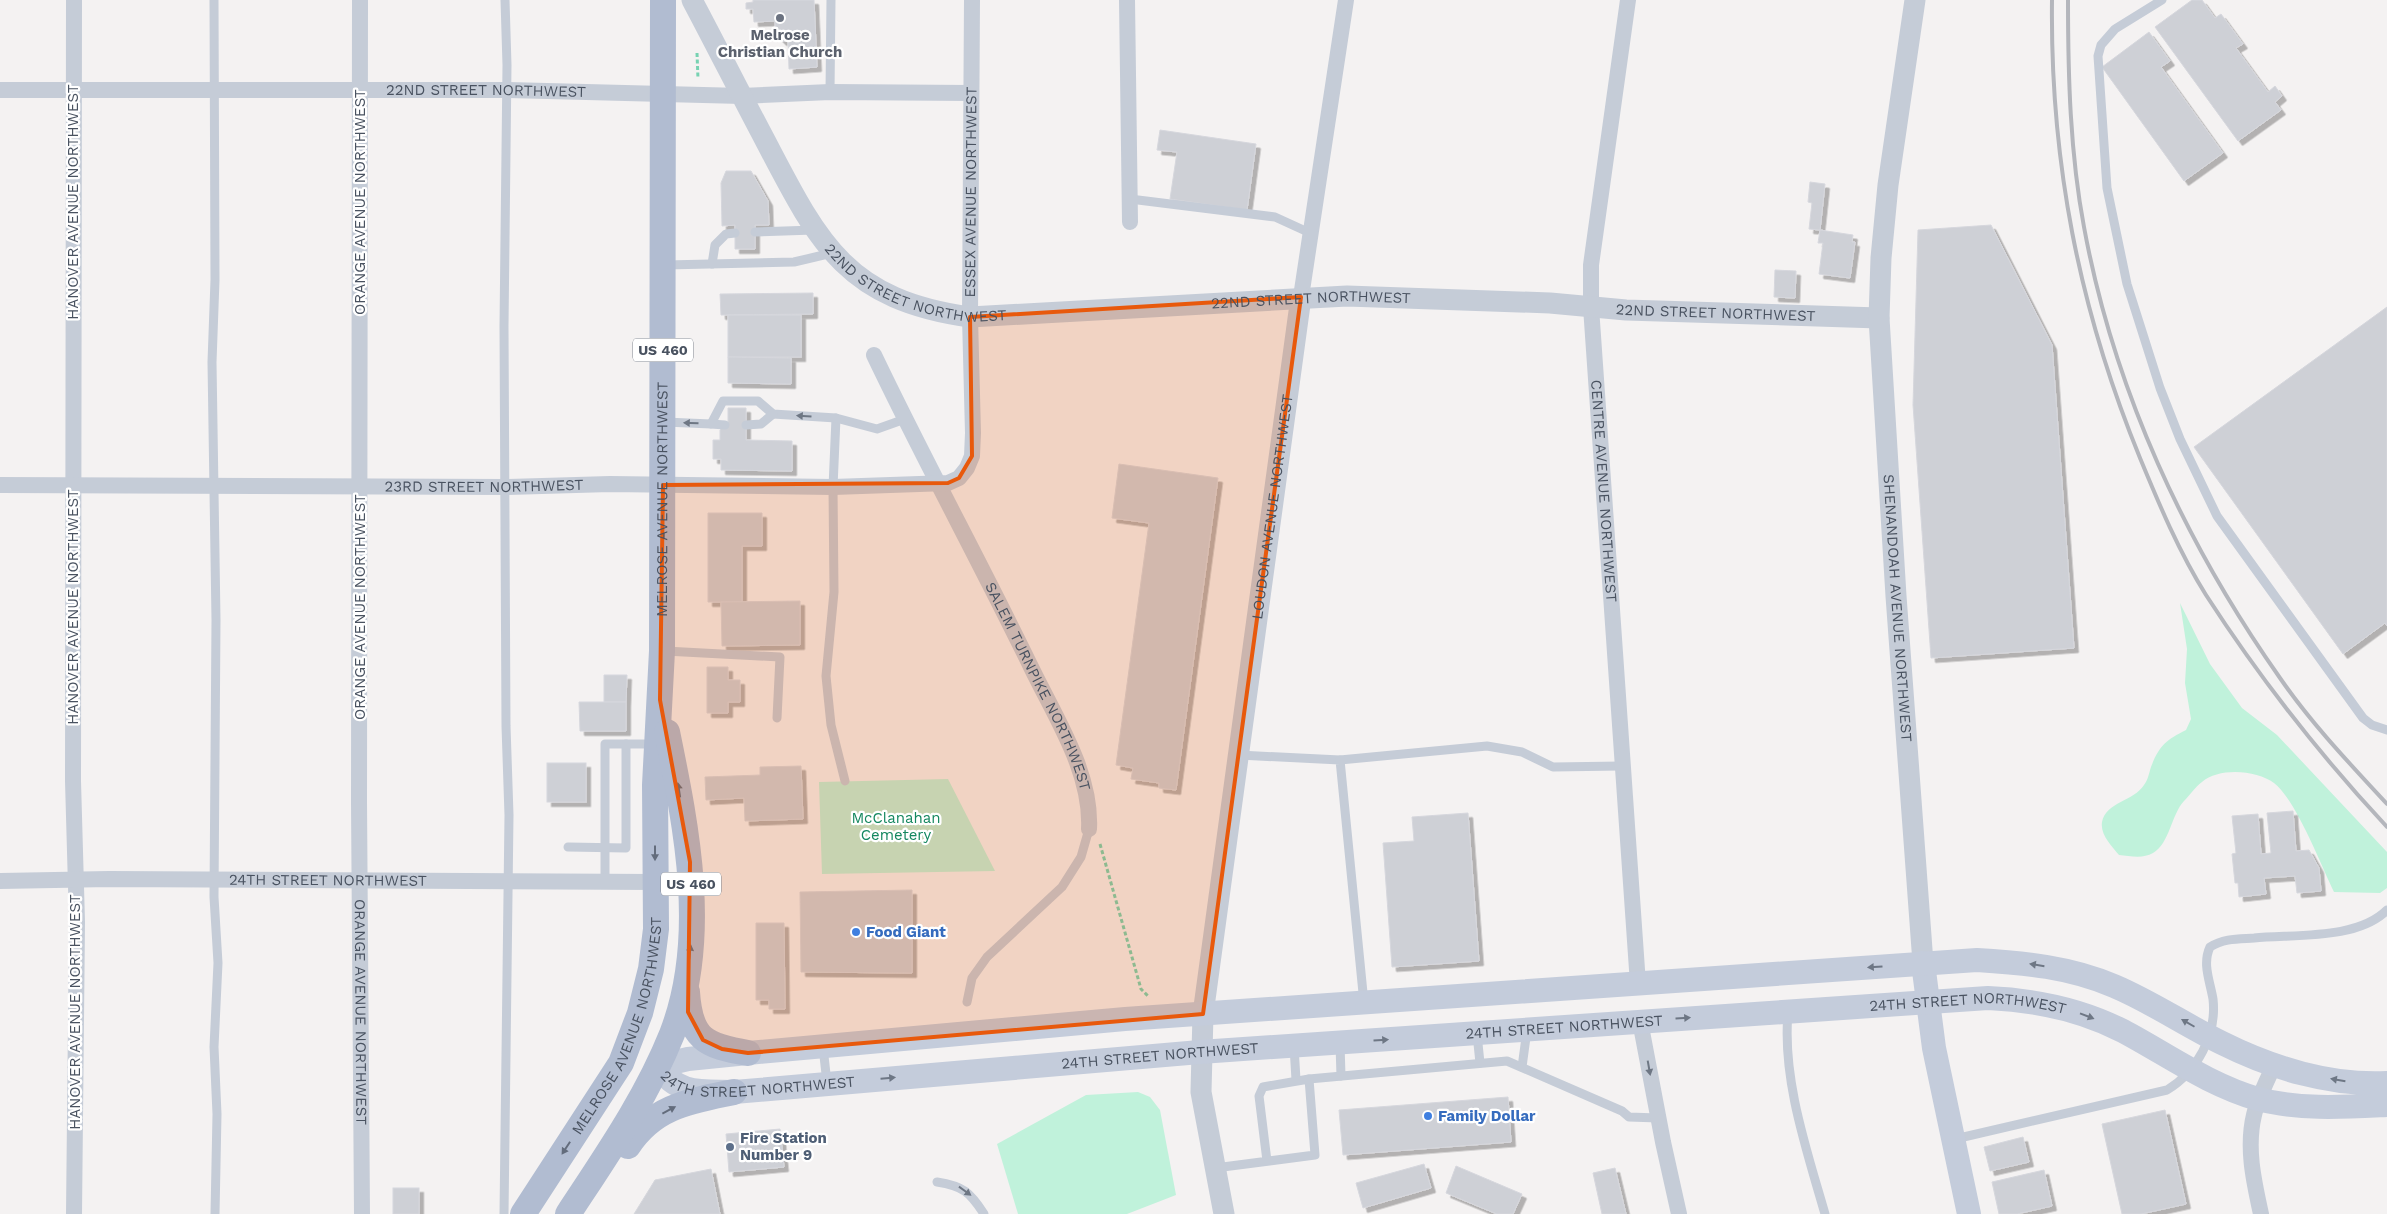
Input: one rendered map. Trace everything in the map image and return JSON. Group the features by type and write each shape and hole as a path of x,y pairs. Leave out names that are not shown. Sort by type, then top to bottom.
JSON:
{"main road":[{"name":"MELROSE AVENUE NORTHWEST","path":"523,1214 621,1063 640,1013 651,969 656,929 657,744 662,651 663,0"},
{"name":"MELROSE AVENUE NORTHWEST","path":"568,1214 638,1105 658,1066 673,1032 686,978 692,928 690,862 677,780 660,700"},
{"path":"593,1107 620,1083 658,1066 652,1048 651,1028 667,969 672,919 671,904 655,882"},
{"name":"24TH STREET NORTHWEST","path":"2387,1083 2347,1082 2274,1065 2210,1036 2131,994 2068,970 2032,964 1977,960 1203,1014 748,1053 688,1059 658,1066 666,1078 679,1087 692,1091 734,1092 1200,1052 1640,1020 1988,998 2018,999 2085,1014 2122,1031 2230,1090 2259,1100 2290,1105 2351,1107 2387,1105"},
{"name":"SHENANDOAH AVENUE NORTHWEST","path":"1923,963 1927,1001 1952,1140 1968,1214"},
{"path":"686,978 688,1012 692,1024 703,1040 722,1049 748,1053"},
{"path":"585,1214 633,1137 648,1122 689,1101 734,1092"}],"street":[{"name":"HANOVER AVENUE NORTHWEST","path":"74,0 74,880 77,952 74,1214"},
{"name":"ORANGE AVENUE NORTHWEST","path":"360,0 362,1214"},
{"path":"692,0 742,96"},
{"name":"ESSEX AVENUE NORTHWEST","path":"938,485 959,478 967,468 972,456 970,318 972,0"},
{"path":"1127,0 1130,222"},
{"name":"LOUDON AVENUE NORTHWEST","path":"1203,1014 1310,233 1346,0"},
{"name":"CENTRE AVENUE NORTHWEST","path":"1628,0 1591,265 1591,307 1638,984"},
{"name":"SHENANDOAH AVENUE NORTHWEST","path":"1915,0 1888,185 1881,258 1879,318 1896,596 1923,963"},
{"name":"22ND STREET NORTHWEST","path":"0,90 507,90 663,92 742,96 830,92 971,93"},
{"name":"22ND STREET NORTHWEST","path":"742,96 793,194 814,230 832,253 863,280 903,302 935,312 970,318 1301,297 1346,296 1550,303 1626,310 1879,318"},
{"name":"SALEM TURNPIKE NORTHWEST","path":"874,355 938,485 1004,612 1073,756 1087,792 1090,812 1089,829"},
{"name":"23RD STREET NORTHWEST","path":"0,485 506,487 610,484 833,487 938,485"},
{"name":"24TH STREET NORTHWEST","path":"0,881 214,879 655,882"},
{"path":"1203,1014 1200,1052 1203,1106 1224,1214"},
{"path":"1640,1020 1658,1118 1679,1214"},
{"path":"2261,1214 2253,1173 2250,1135 2259,1100 2274,1065"}],"lane":[{"path":"214,0 213,486 216,620 214,879 218,963 214,1047 217,1114 215,1214"},
{"path":"504,1214 508,815 504,326 507,90 505,0"},
{"path":"830,92 831,0"},
{"path":"2162,0 2107,36 2101,45 2097,70 2106,188 2113,229 2144,342 2180,439 2217,516 2363,718 2372,725 2387,730"},
{"path":"1130,199 1275,217 1310,233"},
{"path":"755,232 814,230"},
{"path":"712,264 715,245 726,234 735,233"},
{"path":"663,265 794,262 832,253"},
{"path":"711,424 723,401 758,401 773,414 836,418 877,429 905,419"},
{"path":"746,425 761,424 773,414"},
{"path":"836,418 833,487 834,592 826,676 831,725 845,781"},
{"path":"663,422 725,425"},
{"path":"662,651 780,657 776,718"},
{"path":"605,881 605,744 657,744"},
{"path":"568,847 626,848 626,744"},
{"path":"1239,755 1340,760 1487,746 1522,752 1553,767 1622,766"},
{"path":"1340,760 1364,1003"},
{"name":"SALEM TURNPIKE NORTHWEST","path":"967,1002 972,978 987,957 1062,887 1081,857 1089,829"},
{"path":"1952,1140 2167,1090 2180,1082 2191,1070 2210,1036 2214,1012 2206,955 2210,947 2218,942 2228,940 2343,931 2364,927 2387,910"},
{"path":"1788,1010 1786,1037 1788,1064 1807,1149 1825,1214"},
{"path":"1522,1067 1527,1029"},
{"path":"1477,1032 1480,1063"},
{"path":"1340,1043 1341,1076"},
{"path":"823,1046 827,1084"},
{"path":"1294,1046 1296,1080"},
{"path":"1267,1161 1259,1096 1263,1087 1296,1080 1507,1061 1622,1111 1629,1117 1658,1118"},
{"path":"1214,1168 1315,1155 1309,1079"},
{"path":"937,1182 956,1185 974,1197 984,1214"}],"path":[{"path":"697,48 698,82"},
{"path":"1089,829 1098,839 1142,989 1150,998"}],"highlighted area":[{"path":"1301,297 1203,1014 748,1053 722,1049 703,1040 688,1012 690,862 660,700 663,485 948,483 959,478 972,456 970,317"}],"green space":[{"path":"2180,603 2210,664 2242,708 2277,735 2387,852 2387,888 2380,893 2334,892 2291,803 2274,783 2258,775 2248,773 2228,772 2218,774 2209,777 2199,784 2180,807 2163,843 2149,855 2136,857 2119,855 2107,840 2102,827 2105,815 2114,806 2134,795 2144,785 2160,749 2173,737 2186,730 2191,719 2185,683 2187,649"},
{"name":"McClanahan Cemetery","path":"948,779 995,871 822,874 819,782"},
{"path":"1138,1092 1150,1097 1160,1110 1176,1195 1127,1214 1018,1214 997,1144 1086,1095"}],"building":[{"path":"753,0 814,0 817,67 789,69 788,41 782,41 776,35 775,21 754,22 753,9 746,9 746,3 753,2"},
{"path":"2192,0 2202,0 2215,18 2221,14 2243,44 2236,48 2268,92 2275,86 2282,96 2275,102 2281,110 2238,141 2155,27"},
{"path":"2149,32 2170,61 2161,67 2223,153 2184,181 2102,67"},
{"path":"1160,130 1256,144 1247,210 1170,199 1177,152 1157,150"},
{"path":"726,171 751,171 768,201 769,225 755,225 755,249 735,249 735,225 722,226 721,183"},
{"path":"1810,182 1825,184 1820,230 1809,229 1812,203 1808,202"},
{"path":"1991,225 2052,345 2074,648 1931,658 1913,405 1918,230"},
{"path":"1820,230 1853,235 1852,242 1855,242 1850,278 1819,274 1823,243 1818,243"},
{"path":"1775,270 1796,271 1795,298 1774,297"},
{"path":"813,293 813,314 721,315 720,294"},
{"path":"2387,307 2387,626 2385,623 2343,654 2194,447"},
{"path":"728,315 801,315 801,357 728,357"},
{"path":"728,357 791,358 791,384 728,383"},
{"path":"728,408 746,408 746,440 792,441 792,471 721,470 721,459 713,459 713,440 720,440 720,430 728,422"},
{"path":"1119,464 1218,478 1176,790 1159,788 1159,783 1131,779 1133,768 1116,765 1149,523 1112,518"},
{"path":"708,513 762,513 762,546 742,546 742,602 708,602"},
{"path":"800,601 800,645 722,646 721,602"},
{"path":"707,667 728,667 728,680 740,680 740,702 728,702 728,713 707,713"},
{"path":"604,675 627,675 626,702 604,702"},
{"path":"579,702 626,702 626,731 580,731"},
{"path":"547,763 586,763 586,802 547,802"},
{"path":"801,766 803,819 745,821 744,798 706,800 705,777 760,775 760,767"},
{"path":"2293,811 2296,851 2309,850 2319,868 2321,891 2297,893 2295,876 2264,878 2266,894 2239,897 2238,883 2235,883 2232,854 2236,853 2232,816 2258,814 2261,854 2271,853 2267,813"},
{"path":"1468,813 1479,961 1392,967 1383,843 1414,841 1412,817"},
{"name":"Food Giant","path":"912,890 912,973 801,972 800,892"},
{"path":"756,923 784,923 785,1009 769,1009 769,1000 756,1000"},
{"path":"1508,1097 1511,1142 1343,1155 1339,1110"},
{"path":"2165,1110 2186,1204 2141,1214 2122,1214 2102,1124"},
{"path":"780,1129 784,1167 729,1172 726,1134"},
{"path":"2023,1137 2029,1162 1990,1171 1984,1147"},
{"path":"1424,1164 1431,1188 1363,1208 1356,1183"},
{"path":"1456,1166 1522,1194 1513,1214 1497,1214 1446,1193"},
{"path":"1615,1168 1626,1214 1602,1214 1593,1173"},
{"path":"711,1169 720,1214 634,1214 655,1180"},
{"path":"2044,1170 2052,1206 2017,1214 1999,1214 1992,1182"},
{"path":"393,1188 419,1188 419,1214 393,1214"}],"railway":[{"path":"2052,0 2056,119 2072,234 2100,346 2140,458 2178,545 2226,626 2314,744 2387,827"},
{"path":"2068,0 2071,114 2079,199 2097,288 2134,406 2184,519 2246,627 2305,711 2331,743 2387,804"}],"place":[{"name":"Melrose Christian Church","path":"780,18"},
{"name":"Food Giant","path":"856,932"},
{"name":"Family Dollar","path":"1428,1116"},
{"name":"Fire Station Number 9","path":"730,1147"}]}
